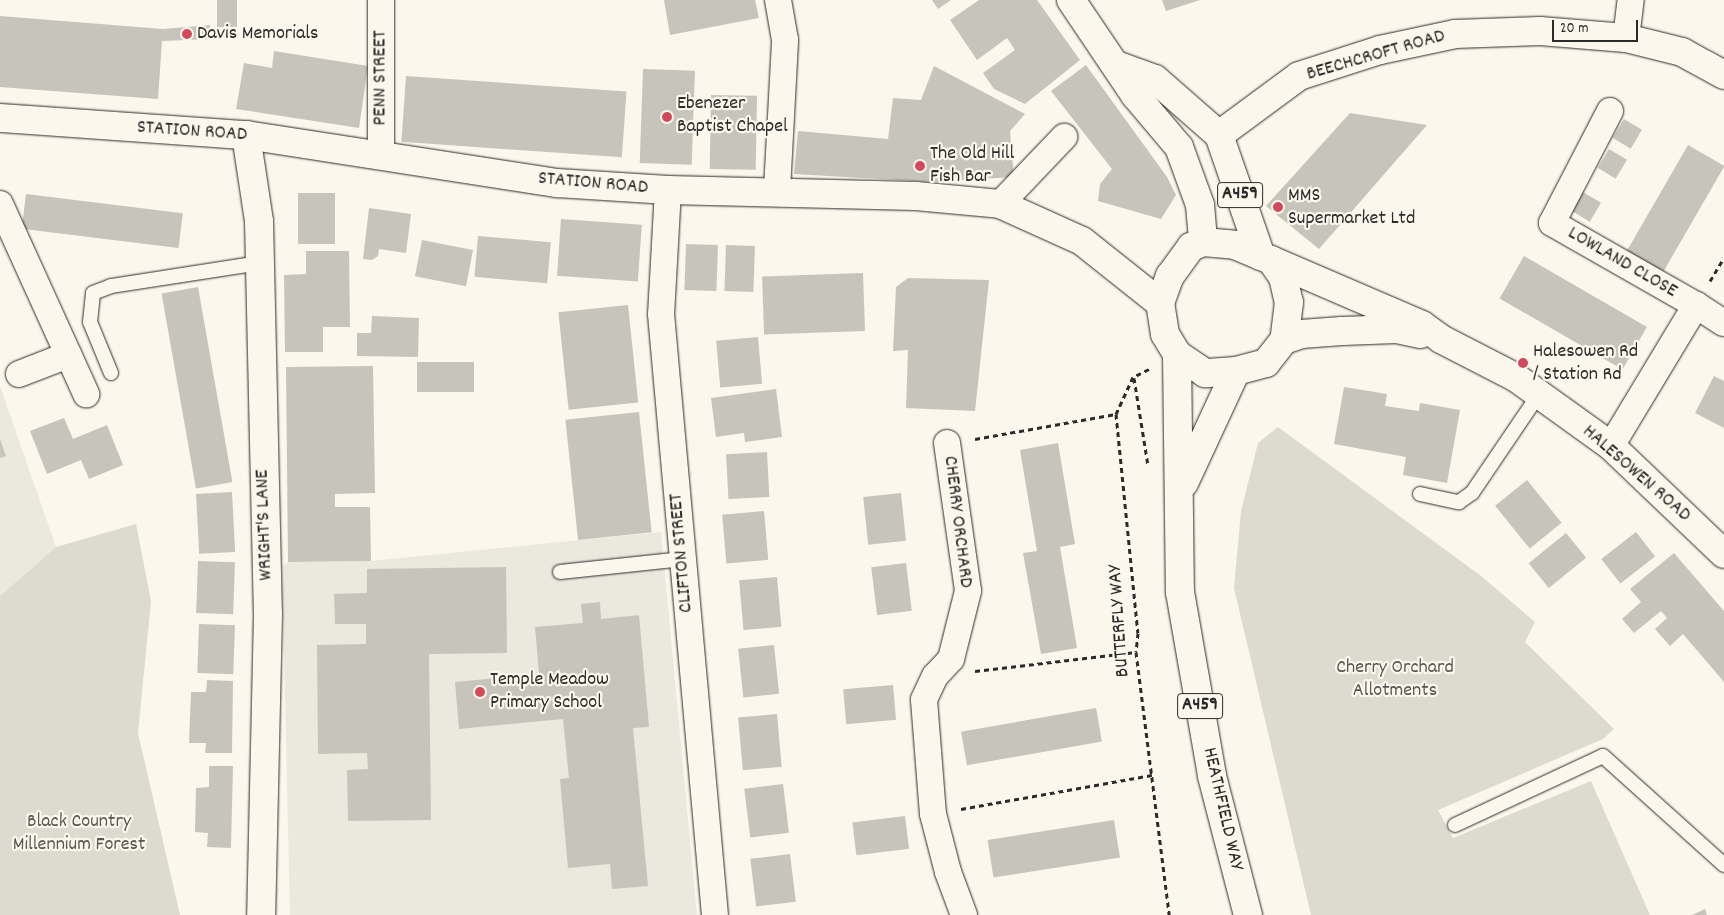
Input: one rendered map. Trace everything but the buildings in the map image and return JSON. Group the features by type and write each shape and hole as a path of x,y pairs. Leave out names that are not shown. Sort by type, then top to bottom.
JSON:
{"street":[{"name":"PENN STREET","path":"380,0 381,156"},
{"path":"777,190 785,40 778,0"},
{"path":"1071,0 1135,95 1179,147 1200,205 1202,242"},
{"path":"1626,38 1631,0"},
{"name":"BEECHCROFT ROAD","path":"1219,135 1299,76 1380,50 1455,34 1540,31 1626,38 1682,52 1724,75"},
{"name":"A459","path":"1116,65 1155,79 1219,135 1266,258 1283,277 1289,302 1284,340 1266,362 1236,372 1205,373 1177,354 1165,334 1160,303"},
{"name":"LOWLAND CLOSE","path":"1610,111 1552,223 1724,323"},
{"name":"STATION ROAD","path":"0,118 246,135 557,183 668,190 777,190 916,196 1000,204 1082,241 1160,303"},
{"name":"WRIGHT'S LANE","path":"246,135 258,221 268,614 261,915"},
{"path":"1000,204 1064,137"},
{"name":"CLIFTON STREET","path":"668,190 661,314 715,915"},
{"path":"0,204 86,394"},
{"path":"1160,303 1180,259 1191,247 1202,242 1236,245 1266,258"},
{"name":"HALESOWEN ROAD","path":"1266,258 1422,325 1441,339 1515,377 1611,446 1724,554"},
{"name":"LOWLAND CLOSE","path":"1611,446 1696,305"},
{"name":"HALESOWEN ROAD","path":"1284,340 1301,334 1397,329 1441,339"},
{"name":"HEATHFIELD WAY","path":"1177,354 1180,592 1212,776 1248,915"},
{"path":"19,374 68,355"},
{"name":"HEATHFIELD WAY","path":"1180,493 1236,372"},
{"name":"CHERRY ORCHARD","path":"947,443 968,591 951,659 935,676 924,700 933,814 948,872 964,915"}],"lane":[{"path":"111,374 90,322 93,293 111,286 259,263"},
{"path":"1420,494 1459,502 1472,493 1539,394"},
{"path":"560,572 683,558"},
{"path":"1455,825 1603,756 1724,865"}],"path":[{"path":"947,443 1116,414 1134,378 1177,354"},
{"name":"BUTTERFLY WAY","path":"1116,414 1138,633 1136,652 1169,915"},
{"path":"935,676 1136,652"},
{"path":"933,814 1152,775"}],"shaded area":[{"path":"0,386 56,547 0,596"},
{"name":"Temple Meadow Primary School","path":"661,532 697,915 290,915 282,566 288,562 371,561"}],"green space":[{"name":"Cherry Orchard Allotments","path":"1278,427 1481,576 1535,622 1525,642 1614,729 1603,739 1438,810 1453,838 1591,781 1650,915 1311,915 1234,588 1241,511 1258,443"},
{"name":"Black Country Millennium Forest","path":"136,524 151,601 138,733 180,915 0,915 0,596 56,547"}],"place":[{"name":"Davis Memorials","path":"187,34"},
{"name":"Ebenezer Baptist Chapel","path":"667,117"},
{"name":"The Old Hill Fish Bar","path":"920,166"},
{"name":"MMS Supermarket Ltd","path":"1278,207"},
{"name":"Halesowen Rd / Station Rd","path":"1523,363"},
{"name":"Temple Meadow Primary School","path":"480,692"}]}
